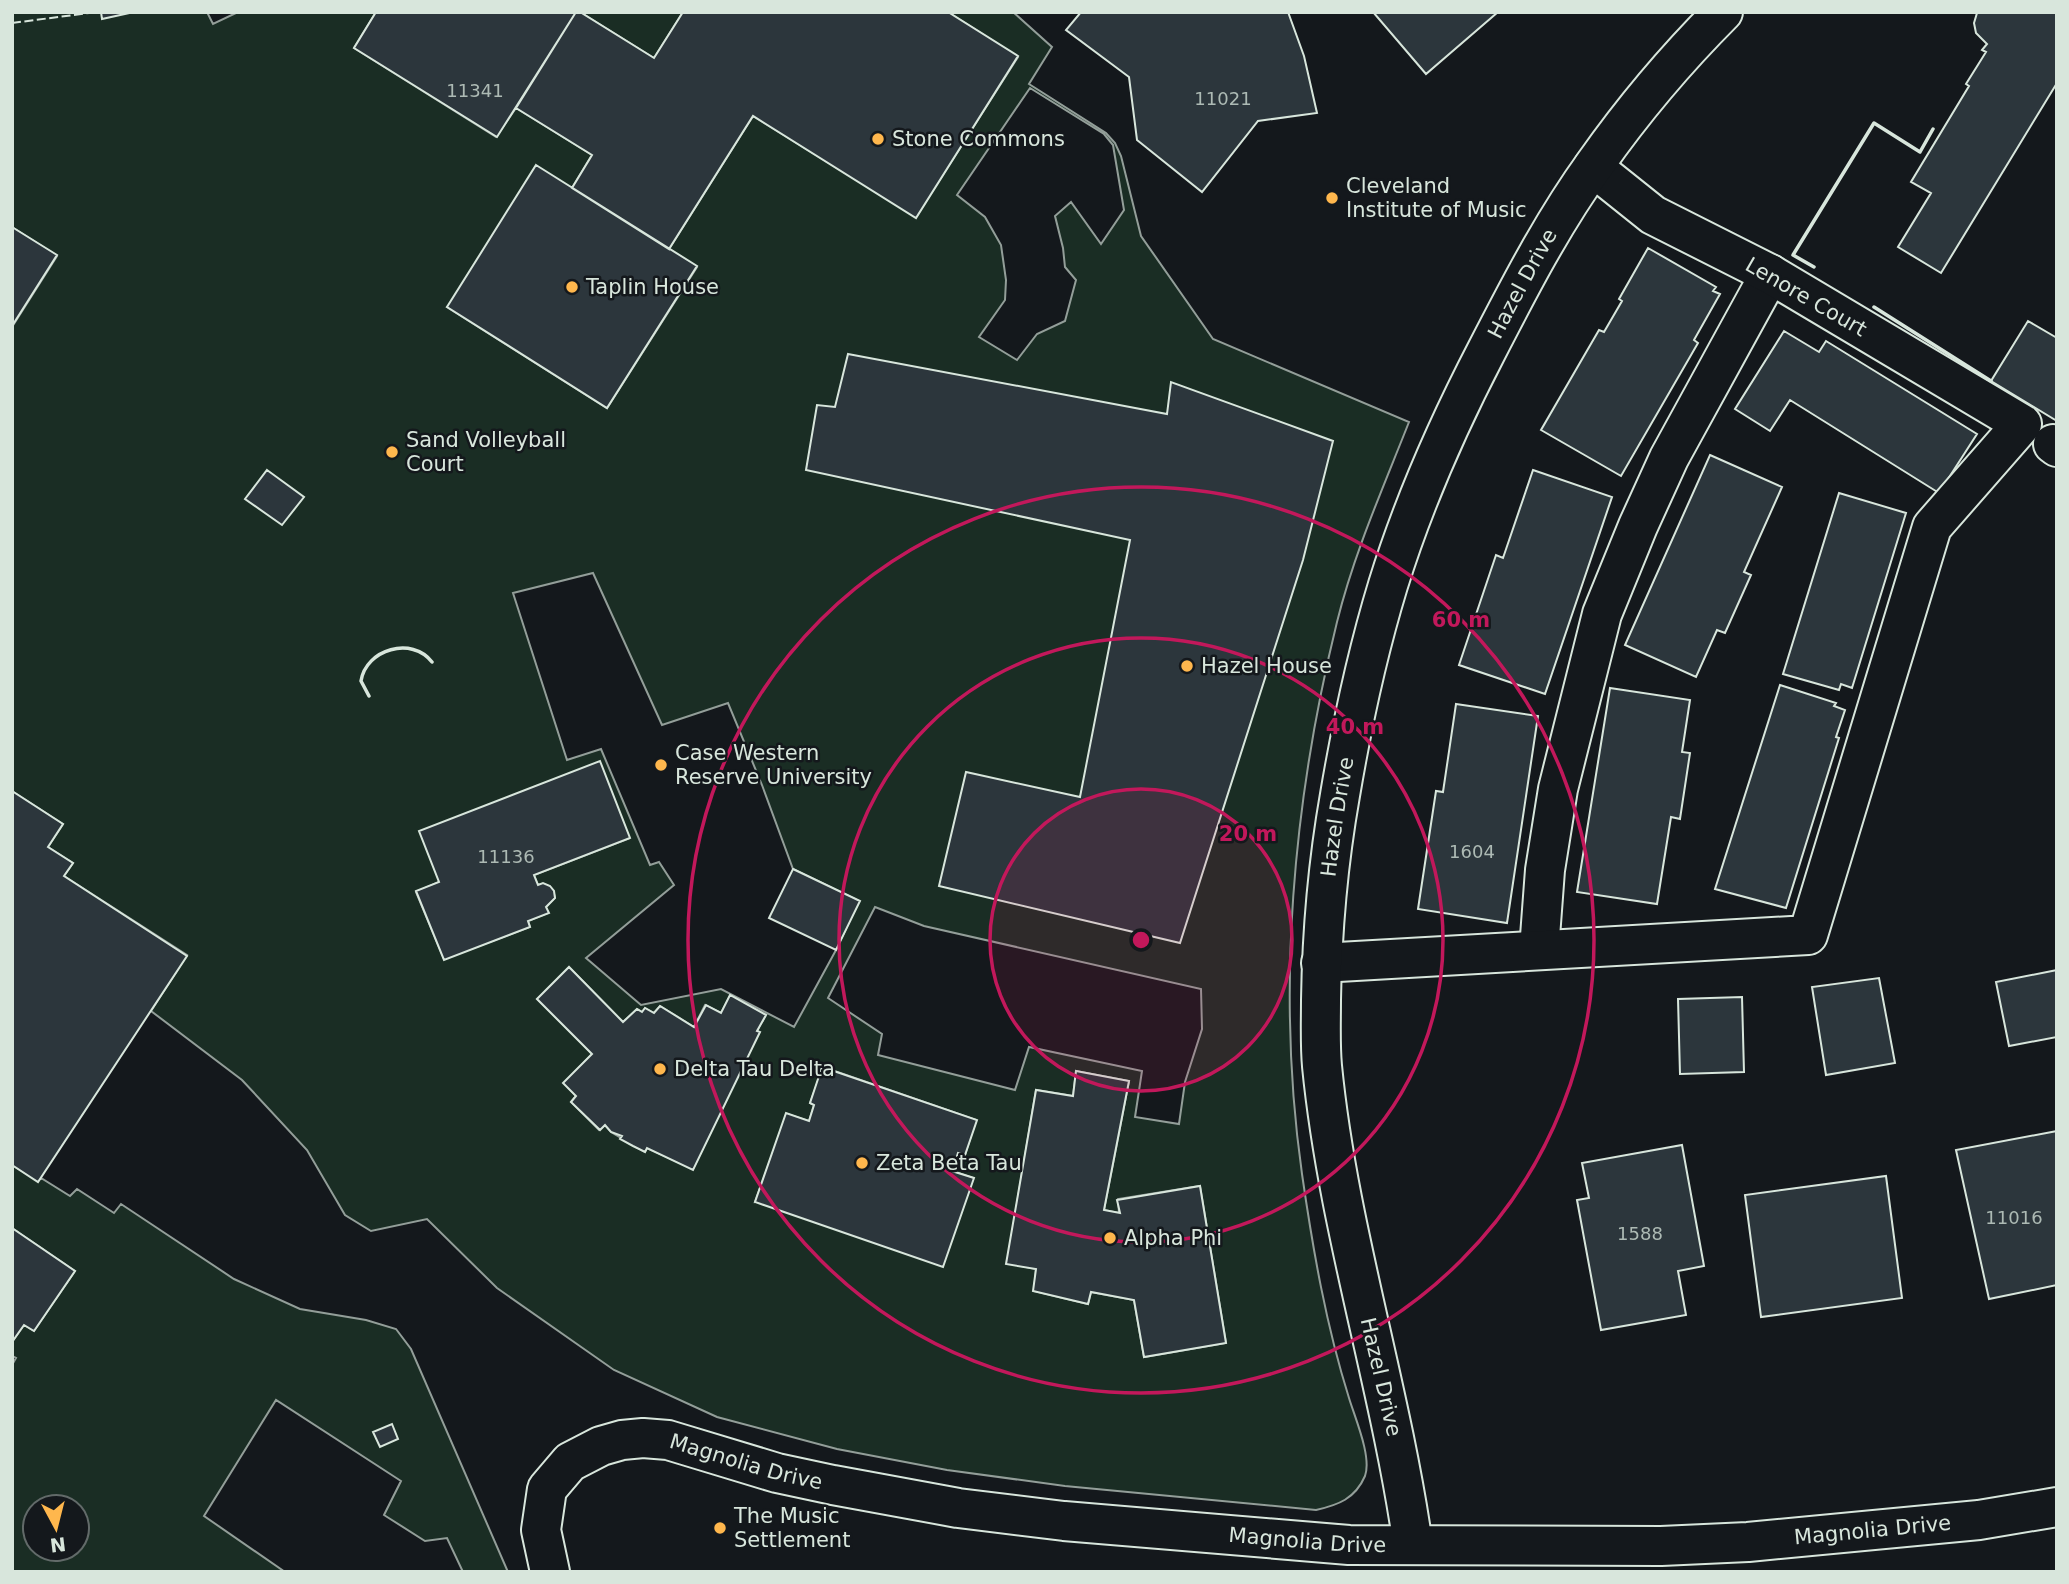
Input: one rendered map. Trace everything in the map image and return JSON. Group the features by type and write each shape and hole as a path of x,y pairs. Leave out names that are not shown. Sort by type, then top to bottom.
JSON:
{"street":[{"name":"Hazel Drive","path":"1413,1545 1397,1445 1354,1256 1328,1118 1321,1062 1321,962 1327,880 1345,767 1370,648 1389,583 1434,462 1467,390 1526,274 1593,167 1647,95 1723,12"},
{"name":"Lenore Court","path":"1539,950 1808,935 1932,527 2022,424 1770,274 1653,215 1593,167"},
{"path":"1321,962 1539,950 1545,870 1558,789 1602,614 1637,526 1669,458 1770,274"},
{"name":"Magnolia Drive","path":"550,1572 541,1530 547,1489 570,1462 601,1446 622,1440 668,1440 777,1473 958,1508 1064,1521 1349,1545 1661,1546 1748,1542 1979,1520 2057,1507"}],"green space":[{"name":"Case Western Reserve University","path":"12,12 207,12 213,24 238,12 376,12 354,48 496,137 516,108 592,155 572,188 447,307 607,408 697,267 669,249 753,116 916,217 1018,57 948,12 1013,12 1052,47 1029,84 1106,133 1115,143 1121,156 1141,236 1213,339 1409,422 1360,546 1337,622 1309,758 1293,897 1290,1036 1294,1105 1302,1174 1321,1287 1366,1459 1365,1476 1351,1496 1332,1506 1316,1510 1065,1486 947,1470 837,1449 717,1417 614,1370 497,1288 427,1219 371,1231 345,1215 307,1150 242,1080 151,1011 187,955 64,876 73,863 48,847 63,824 12,791 12,327 57,256 12,227","holes":["1030,88 1104,134 1113,145 1124,210 1101,244 1071,202 1055,216 1065,267 1076,280 1065,321 1037,334 1017,360 979,337 1005,300 1006,280 1001,245 985,217 957,195","593,573 662,725 728,703 793,869 859,901 794,1027 721,989 641,1005 586,958 674,885 659,862 650,865 601,749 567,760 513,593","630,838 534,875 538,885 547,885 554,894 555,898 546,907 548,913 528,921 530,927 444,959 416,892 439,882","875,907 924,926 1201,989 1202,1029 1185,1082 1179,1124 1135,1117 1142,1071 1029,1047 1015,1090 878,1055 882,1034 828,998","569,967 623,1022 637,1009 642,1012 645,1008 654,1013 660,1006 694,1027 705,1005 721,1013 730,996 766,1015 693,1169 647,1148 645,1152 611,1132 605,1125 599,1130 571,1102 576,1096 564,1083 592,1054 537,999","823,1067 976,1120 965,1155 958,1153 952,1171 973,1178 755,1202 787,1114 809,1121 814,1105 810,1103","1076,1071 1129,1081 1104,1210 1119,1213 1118,1199 1200,1186 1226,1343 1144,1357 1134,1300 1091,1292 1088,1304 1034,1291 1036,1269 1007,1263 1036,1090 1073,1096"]},
{"path":"580,12 683,12 654,58"},
{"path":"12,1165 38,1181 41,1178 70,1196 77,1189 114,1213 121,1204 234,1279 300,1309 366,1320 396,1329 411,1349 508,1572 463,1572 447,1538 425,1541 384,1515 401,1481 276,1400 204,1516 285,1572 12,1572 12,1365 16,1358 12,1356 12,1342 24,1325 34,1331 75,1271 12,1228"}],"building":[{"path":"101,12 134,12 102,19"},
{"path":"376,12 576,12 497,137 354,48"},
{"name":"Stone Commons","path":"576,12 654,58 683,12 948,12 1018,56 916,218 753,116 669,249 572,188 592,155 516,108"},
{"path":"1081,12 1288,12 1304,56 1317,113 1258,121 1202,192 1137,140 1129,77 1066,30"},
{"path":"1373,12 1498,12 1426,74"},
{"path":"2057,12 2057,83 1941,273 1898,247 1931,193 1911,182 1969,86 1966,84 1986,52 1982,50 1987,44 1976,33 1974,23 1977,13"},
{"name":"Taplin House","path":"536,165 697,266 607,408 447,307"},
{"path":"12,227 57,255 12,326"},
{"path":"1648,248 1716,287 1713,291 1720,294 1694,340 1698,343 1621,476 1541,430 1599,330 1604,332"},
{"path":"2028,321 2057,338 2057,421 1991,381"},
{"path":"1784,331 1819,352 1826,341 1977,434 1939,493 1790,400 1770,431 1735,409"},
{"name":"Hazel House","path":"848,354 1167,414 1171,382 1333,441 1303,560 1180,943 939,886 966,772 1080,797 1130,540 806,470 817,405 835,407"},
{"path":"1710,455 1782,487 1744,572 1751,575 1725,633 1717,630 1696,677 1625,645"},
{"path":"267,470 304,497 282,525 245,499"},
{"path":"1533,470 1612,497 1545,694 1459,665 1496,555 1503,558"},
{"path":"1839,493 1906,513 1852,688 1841,684 1839,690 1783,674"},
{"path":"1780,685 1836,703 1834,706 1845,710 1836,737 1839,738 1786,908 1715,889"},
{"path":"1610,688 1690,700 1682,752 1690,753 1680,819 1671,817 1657,904 1577,892"},
{"path":"1456,704 1538,716 1507,923 1418,909 1436,791 1443,792"},
{"path":"600,761 630,838 534,875 538,885 543,883 554,891 555,898 546,907 549,913 528,921 530,927 444,960 416,891 439,882 419,831"},
{"path":"12,791 63,824 48,847 73,863 64,876 187,956 38,1182 12,1165"},
{"path":"793,869 860,901 836,950 769,918"},
{"name":"Delta Tau Delta","path":"569,967 623,1022 637,1009 642,1012 645,1008 654,1013 660,1006 694,1027 706,1005 721,1013 730,995 766,1015 693,1170 647,1148 645,1152 633,1146 620,1139 622,1136 611,1132 605,1125 600,1130 571,1102 576,1096 563,1083 592,1054 537,999"},
{"path":"2057,970 2057,1037 2009,1046 1996,982"},
{"path":"1879,978 1895,1063 1826,1075 1812,987"},
{"path":"1742,997 1744,1072 1680,1074 1678,999"},
{"name":"Zeta Beta Tau","path":"822,1067 977,1120 965,1155 958,1153 952,1171 974,1178 943,1267 755,1202 786,1113 809,1121 814,1105 810,1103"},
{"name":"Alpha Phi","path":"1076,1071 1129,1081 1104,1210 1120,1213 1117,1200 1200,1186 1226,1343 1144,1357 1134,1300 1091,1292 1088,1304 1033,1291 1036,1269 1006,1264 1036,1090 1073,1096"},
{"path":"2057,1131 2057,1285 1989,1299 1956,1150"},
{"path":"1682,1145 1704,1266 1678,1271 1686,1315 1601,1330 1577,1200 1589,1198 1582,1163"},
{"path":"1886,1176 1902,1298 1761,1317 1745,1195"},
{"path":"12,1228 75,1271 34,1331 24,1325 12,1342"},
{"path":"392,1424 398,1439 380,1447 373,1432"}],"fence":[{"path":"12,23 89,13"}],"wall":[{"path":"1814,267 1793,255 1874,123 1920,152 1933,129"},
{"path":"1874,307 1991,381"},
{"path":"369,696 361,681 371,661 380,654 402,648 423,654 432,662"}],"place":[{"name":"Stone Commons","path":"878,139"},
{"name":"Cleveland Institute of Music","path":"1332,198"},
{"name":"Taplin House","path":"572,287"},
{"name":"Sand Volleyball Court","path":"392,452"},
{"name":"Hazel House","path":"1187,666"},
{"name":"Case Western Reserve University","path":"661,765"},
{"name":"Delta Tau Delta","path":"660,1069"},
{"name":"Zeta Beta Tau","path":"862,1163"},
{"name":"Alpha Phi","path":"1110,1238"},
{"name":"The Music Settlement","path":"720,1528"}]}
